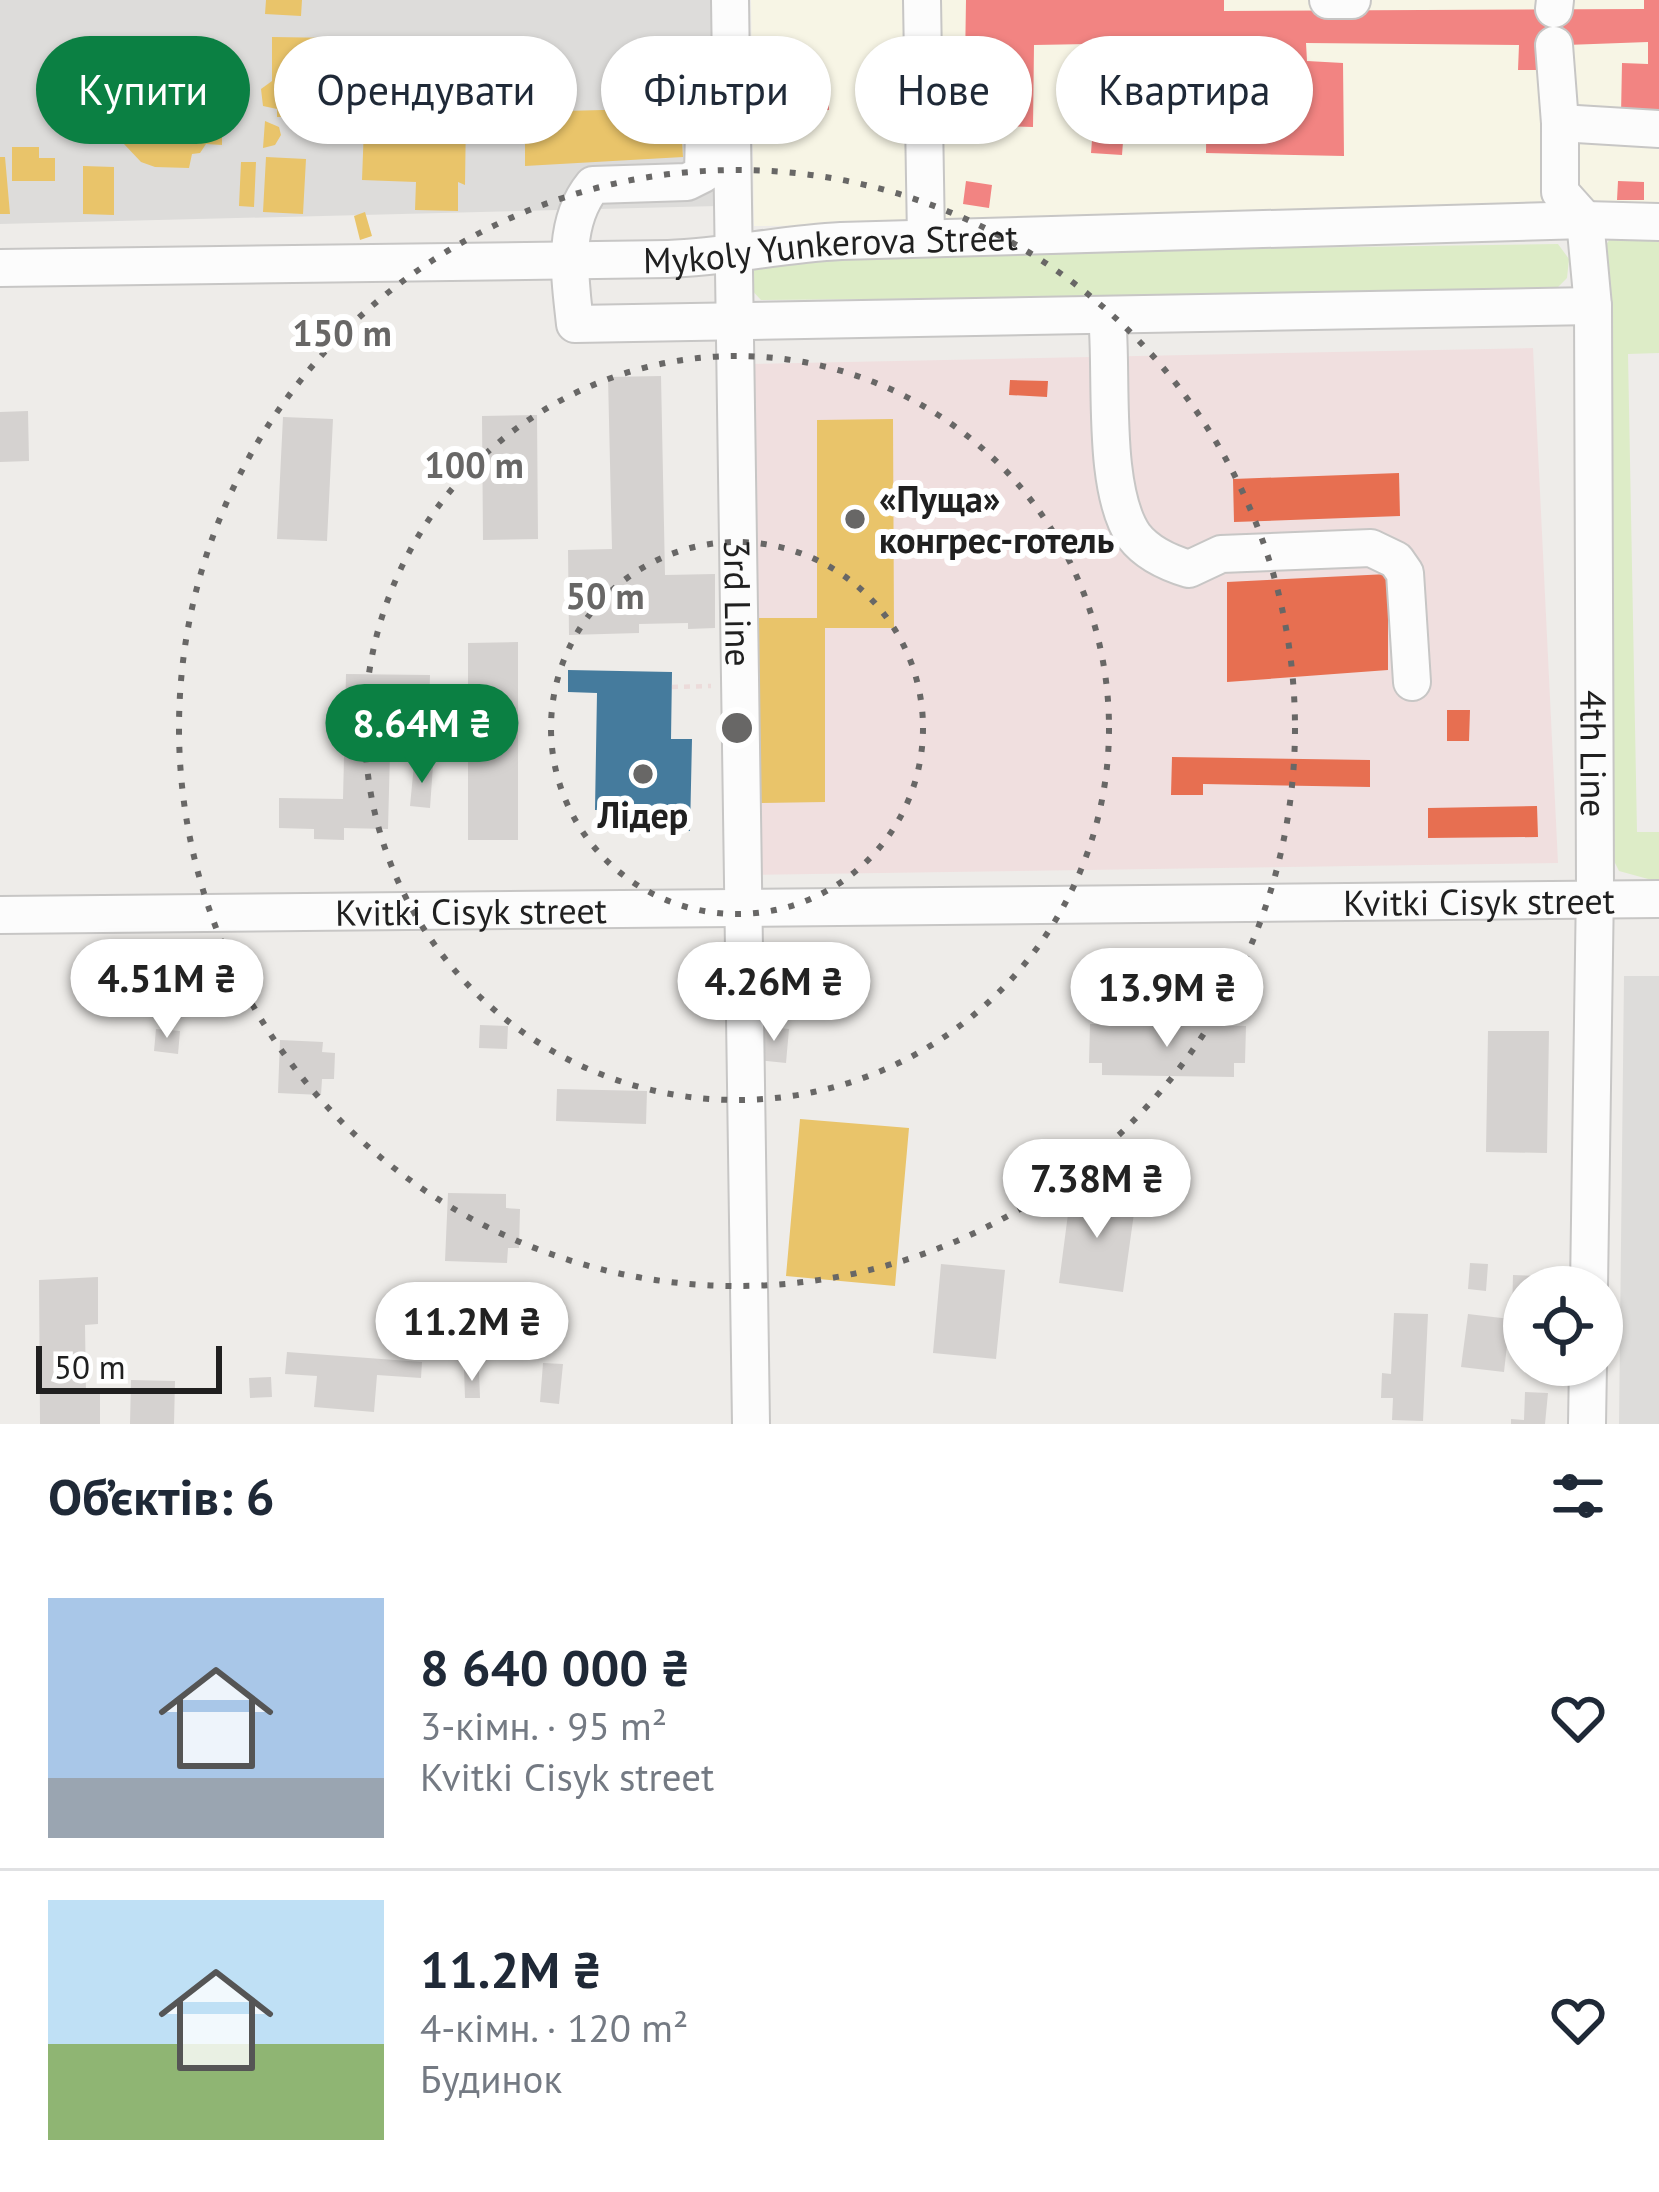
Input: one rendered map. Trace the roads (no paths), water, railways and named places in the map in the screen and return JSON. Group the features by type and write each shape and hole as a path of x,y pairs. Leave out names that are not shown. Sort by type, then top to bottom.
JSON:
{"street":[{"name":"3rd Line","path":"730,0 731,36"},
{"path":"922,0 926,238"},
{"path":"1328,0 1352,0"},
{"path":"1554,18 1560,192 1585,220"},
{"path":"1560,123 1659,130"},
{"path":"704,144 703,174 687,182 593,185 580,201 568,261 575,325 1593,306"},
{"name":"3rd Line","path":"733,144 751,1424"},
{"name":"Mykoly Yunkerova Street","path":"0,268 568,261 711,257 778,244 926,238 1585,220 1659,222"},
{"name":"4th Line","path":"1585,220 1593,306 1595,900 1589,1266"},
{"path":"1107,316 1119,499 1135,536 1164,561 1189,569 1221,554 1371,548 1396,560 1405,573 1412,682"},
{"name":"Kvitki Cisyk street","path":"0,915 1659,899"},
{"path":"1587,1424 1588,1386"}],"place":[{"name":"«Пуща» конгрес-готель","path":"855,519"},
{"name":"Лідер","path":"643,774"}]}
